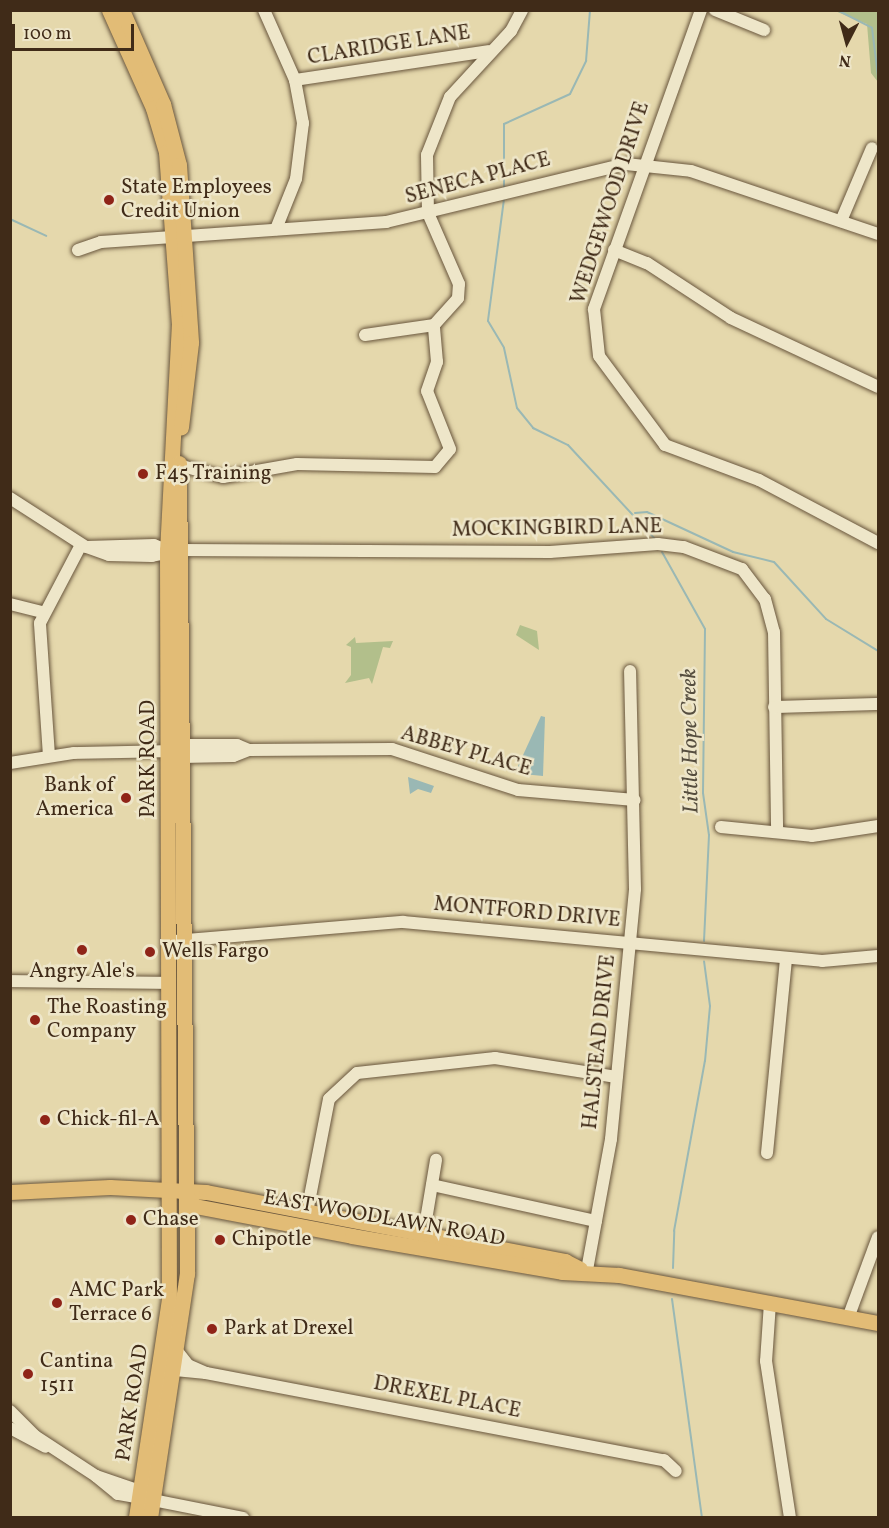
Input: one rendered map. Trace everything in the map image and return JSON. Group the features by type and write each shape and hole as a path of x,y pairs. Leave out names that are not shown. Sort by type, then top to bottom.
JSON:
{"main road":[{"name":"PARK ROAD","path":"109,10 160,130 178,235"},
{"name":"PARK ROAD","path":"122,10 169,123 179,165 178,351 173,550 177,751 177,940 186,1286 178,1352 168,1370"},
{"name":"PARK ROAD","path":"136,1518 144,1497 168,1370 170,983 177,940"},
{"name":"EAST WOODLAWN ROAD","path":"10,1192 110,1187 185,1195 206,1192 565,1261 584,1270 879,1323"},
{"name":"EAST WOODLAWN ROAD","path":"185,1195 195,1206 352,1236 562,1272 584,1270"},
{"name":"PARK ROAD","path":"144,1497 150,1518"}],"street":[{"path":"264,10 295,80 303,143 296,179 276,229"},
{"path":"365,335 434,325 450,313 459,290 428,213 424,178 435,127 450,97 489,51 511,31 522,10"},
{"name":"WEDGEWOOD DRIVE","path":"701,10 643,165 594,309 594,343 656,438 795,497 879,543"},
{"path":"715,10 764,30"},
{"name":"CLARIDGE LANE","path":"295,80 489,51"},
{"path":"841,221 872,148"},
{"name":"SENECA PLACE","path":"78,250 89,243 387,222 596,168 643,165 727,181 879,234"},
{"path":"614,250 655,267 731,318 879,387"},
{"path":"174,463 219,473 252,474 297,464 427,469 444,462 449,443 428,391 437,362 434,325"},
{"path":"10,498 84,546 43,612 40,651 49,756"},
{"name":"MOCKINGBIRD LANE","path":"84,546 145,545 173,550 684,547 742,569 756,581 774,633 777,832"},
{"path":"10,604 43,612"},
{"name":"HALSTEAD DRIVE","path":"584,1270 596,1221 617,1077 630,942 635,800 630,671"},
{"path":"774,707 879,704"},
{"name":"ABBEY PLACE","path":"177,751 238,756 249,750 392,749 518,790 635,800"},
{"path":"10,763 49,756 177,751"},
{"path":"721,827 835,834 879,826"},
{"name":"MONTFORD DRIVE","path":"177,940 403,922 786,958 879,956"},
{"path":"767,1153 786,958"},
{"path":"10,981 170,983"},
{"path":"307,1212 329,1099 357,1073 495,1059 617,1077"},
{"path":"427,1214 436,1160"},
{"path":"432,1185 596,1221"},
{"path":"848,1318 879,1237"},
{"path":"770,1304 766,1361 789,1518"},
{"name":"DREXEL PLACE","path":"178,1352 188,1365 206,1372"},
{"name":"DREXEL PLACE","path":"168,1370 206,1372 663,1460 676,1471"},
{"path":"10,1411 52,1447 96,1476 144,1497 243,1518"},
{"path":"10,1428 26,1441 52,1447"}],"green space":[{"path":"835,11 878,11 878,82 871,73 867,24"},
{"path":"520,625 537,631 539,650 516,635"},
{"path":"355,637 356,643 393,641 390,648 383,647 372,684 369,678 345,683 351,675 351,647 346,645"}],"water":[{"path":"541,716 545,717 543,776 523,774 518,766"},
{"path":"408,777 434,786 431,793 418,789 410,794"}],"waterway":[{"name":"Little Hope Creek","path":"504,188 504,124 570,94 586,61 590,10"},
{"path":"837,10 872,28 878,76"},
{"name":"Little Hope Creek","path":"504,199 488,321 504,348 517,408 533,428 568,445 654,538"},
{"path":"10,219 46,236"},
{"path":"635,513 647,512 733,552 774,562 826,619 878,651"},
{"name":"Little Hope Creek","path":"662,552 705,629 703,793 709,835 704,941"},
{"name":"Little Hope Creek","path":"673,1268 674,1231 705,1061 710,1006 704,961"},
{"name":"Little Hope Creek","path":"672,1299 702,1518"}],"place":[{"name":"State Employees Credit Union","path":"109,200"},
{"name":"F45 Training","path":"143,474"},
{"name":"Bank of America","path":"126,798"},
{"name":"Angry Ale's","path":"82,950"},
{"name":"Wells Fargo","path":"150,952"},
{"name":"The Roasting Company","path":"35,1020"},
{"name":"Chick-fil-A","path":"45,1120"},
{"name":"Chase","path":"131,1220"},
{"name":"Chipotle","path":"220,1240"},
{"name":"AMC Park Terrace 6","path":"57,1303"},
{"name":"Park at Drexel","path":"212,1329"},
{"name":"Cantina 1511","path":"28,1374"}]}
